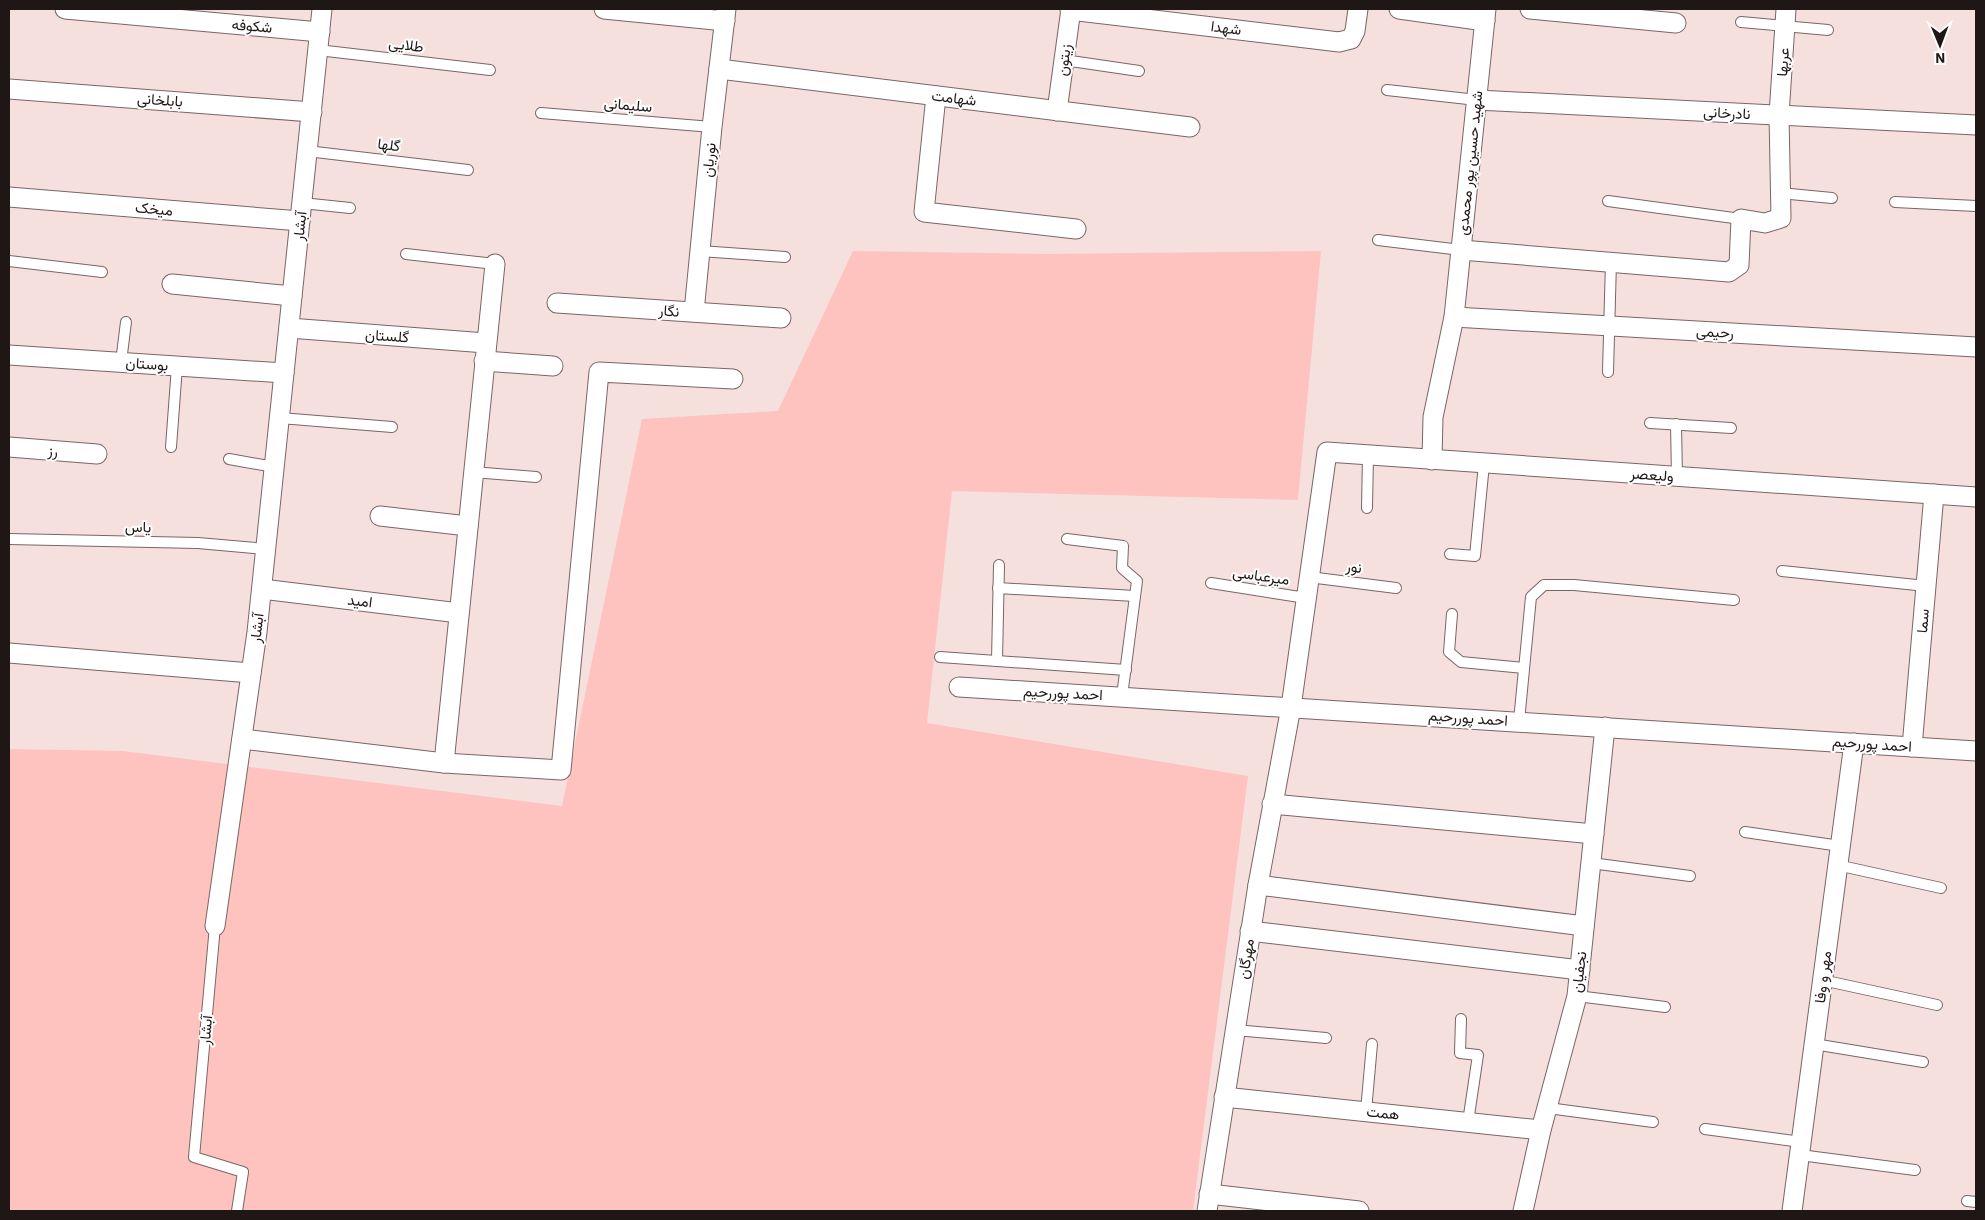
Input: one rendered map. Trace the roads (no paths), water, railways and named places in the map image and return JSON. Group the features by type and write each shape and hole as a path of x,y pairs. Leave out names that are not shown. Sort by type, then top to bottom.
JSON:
{"street":[{"name":"شکوفه","path":"65,9 319,41"},
{"name":"آبشار","path":"215,926 262,589 322,9"},
{"path":"604,9 726,15"},
{"name":"شهدا","path":"1067,9 1339,42 1351,39 1355,31 1358,9"},
{"name":"زیتون","path":"1057,111 1064,60 1067,9"},
{"path":"1399,9 1485,15"},
{"path":"1530,9 1588,12 1676,23"},
{"name":"نوریان","path":"694,312 712,126 726,15"},
{"name":"شهید حسین پور محمدی","path":"1432,460 1433,417 1454,317 1485,15"},
{"name":"عربها","path":"1741,219 1765,222 1781,218 1779,115 1785,17"},
{"name":"شهامت","path":"719,69 1190,127"},
{"name":"بابلخانی","path":"9,89 312,112"},
{"path":"936,96 924,212 1076,229"},
{"name":"نادرخانی","path":"1477,100 1976,126"},
{"name":"میخک","path":"9,197 301,212"},
{"path":"1461,250 1729,272 1739,265 1741,219"},
{"path":"444,763 495,264"},
{"path":"172,284 292,296"},
{"name":"نگار","path":"557,303 781,318"},
{"name":"رحیمی","path":"1454,317 1976,347"},
{"name":"گلستان","path":"289,328 485,352 553,366"},
{"name":"بوستان","path":"9,355 284,373"},
{"path":"242,739 444,763 561,770 599,372 733,379"},
{"name":"رز","path":"9,447 97,454"},
{"name":"ولیعصر","path":"1327,452 1976,497"},
{"name":"مهرگان","path":"1208,1203 1250,931 1290,707 1327,452"},
{"name":"سما","path":"1912,747 1934,494"},
{"path":"380,516 468,526"},
{"name":"امید","path":"262,589 459,613"},
{"path":"9,653 251,673"},
{"name":"احمد پوررحیم","path":"959,686 1976,751"},
{"name":"نجفیان","path":"1523,1211 1577,996 1605,727"},
{"name":"مهر و وفا","path":"1792,1211 1854,743"},
{"path":"1272,804 1594,834"},
{"path":"1258,885 1584,926"},
{"path":"1250,931 1580,970"},
{"name":"همت","path":"1224,1098 1542,1130"},
{"path":"1208,1203 1359,1211"}],"lane":[{"path":"1741,22 1785,17 1828,30"},
{"name":"طلایی","path":"319,41 490,70"},
{"path":"1064,60 1139,70"},
{"path":"1387,90 1477,100"},
{"name":"سلیمانی","path":"541,113 712,126"},
{"name":"گلها","path":"308,150 468,170"},
{"path":"1780,193 1832,198"},
{"path":"1608,201 1741,219"},
{"path":"1895,202 1976,206"},
{"path":"301,212 350,208"},
{"path":"1378,240 1461,250"},
{"path":"700,252 785,257"},
{"path":"406,254 495,264"},
{"path":"9,261 102,272"},
{"path":"1608,372 1611,261"},
{"path":"121,362 126,322"},
{"path":"171,447 177,366"},
{"path":"280,418 392,426"},
{"path":"1650,423 1731,428"},
{"path":"1676,424 1677,477"},
{"path":"1367,508 1368,455"},
{"path":"229,459 274,466"},
{"path":"1450,554 1475,556 1484,464"},
{"path":"473,472 536,477"},
{"name":"یاس","path":"9,539 198,543 266,549"},
{"path":"1067,539 1123,546 1122,568 1137,580 1122,696"},
{"path":"998,661 999,565"},
{"path":"1782,571 1926,586"},
{"name":"نور","path":"1309,577 1396,588"},
{"name":"میرعباسی","path":"1210,583 1306,598"},
{"path":"1519,722 1531,597 1544,585 1574,585 1734,600"},
{"path":"998,588 1135,596"},
{"path":"1452,614 1449,652 1461,662 1524,668"},
{"path":"940,657 1126,670"},
{"path":"1745,832 1840,846"},
{"path":"1591,863 1690,876"},
{"path":"1837,866 1941,888"},
{"name":"آبشار","path":"215,926 194,1157 243,1172 237,1211"},
{"path":"1822,980 1937,1005"},
{"path":"1577,996 1665,1007"},
{"path":"1461,1019 1460,1053 1478,1054 1468,1122"},
{"path":"1235,1030 1326,1038"},
{"path":"1366,1111 1372,1044"},
{"path":"1814,1044 1923,1062"},
{"path":"1548,1108 1653,1122"},
{"path":"1705,1129 1915,1170"}]}
